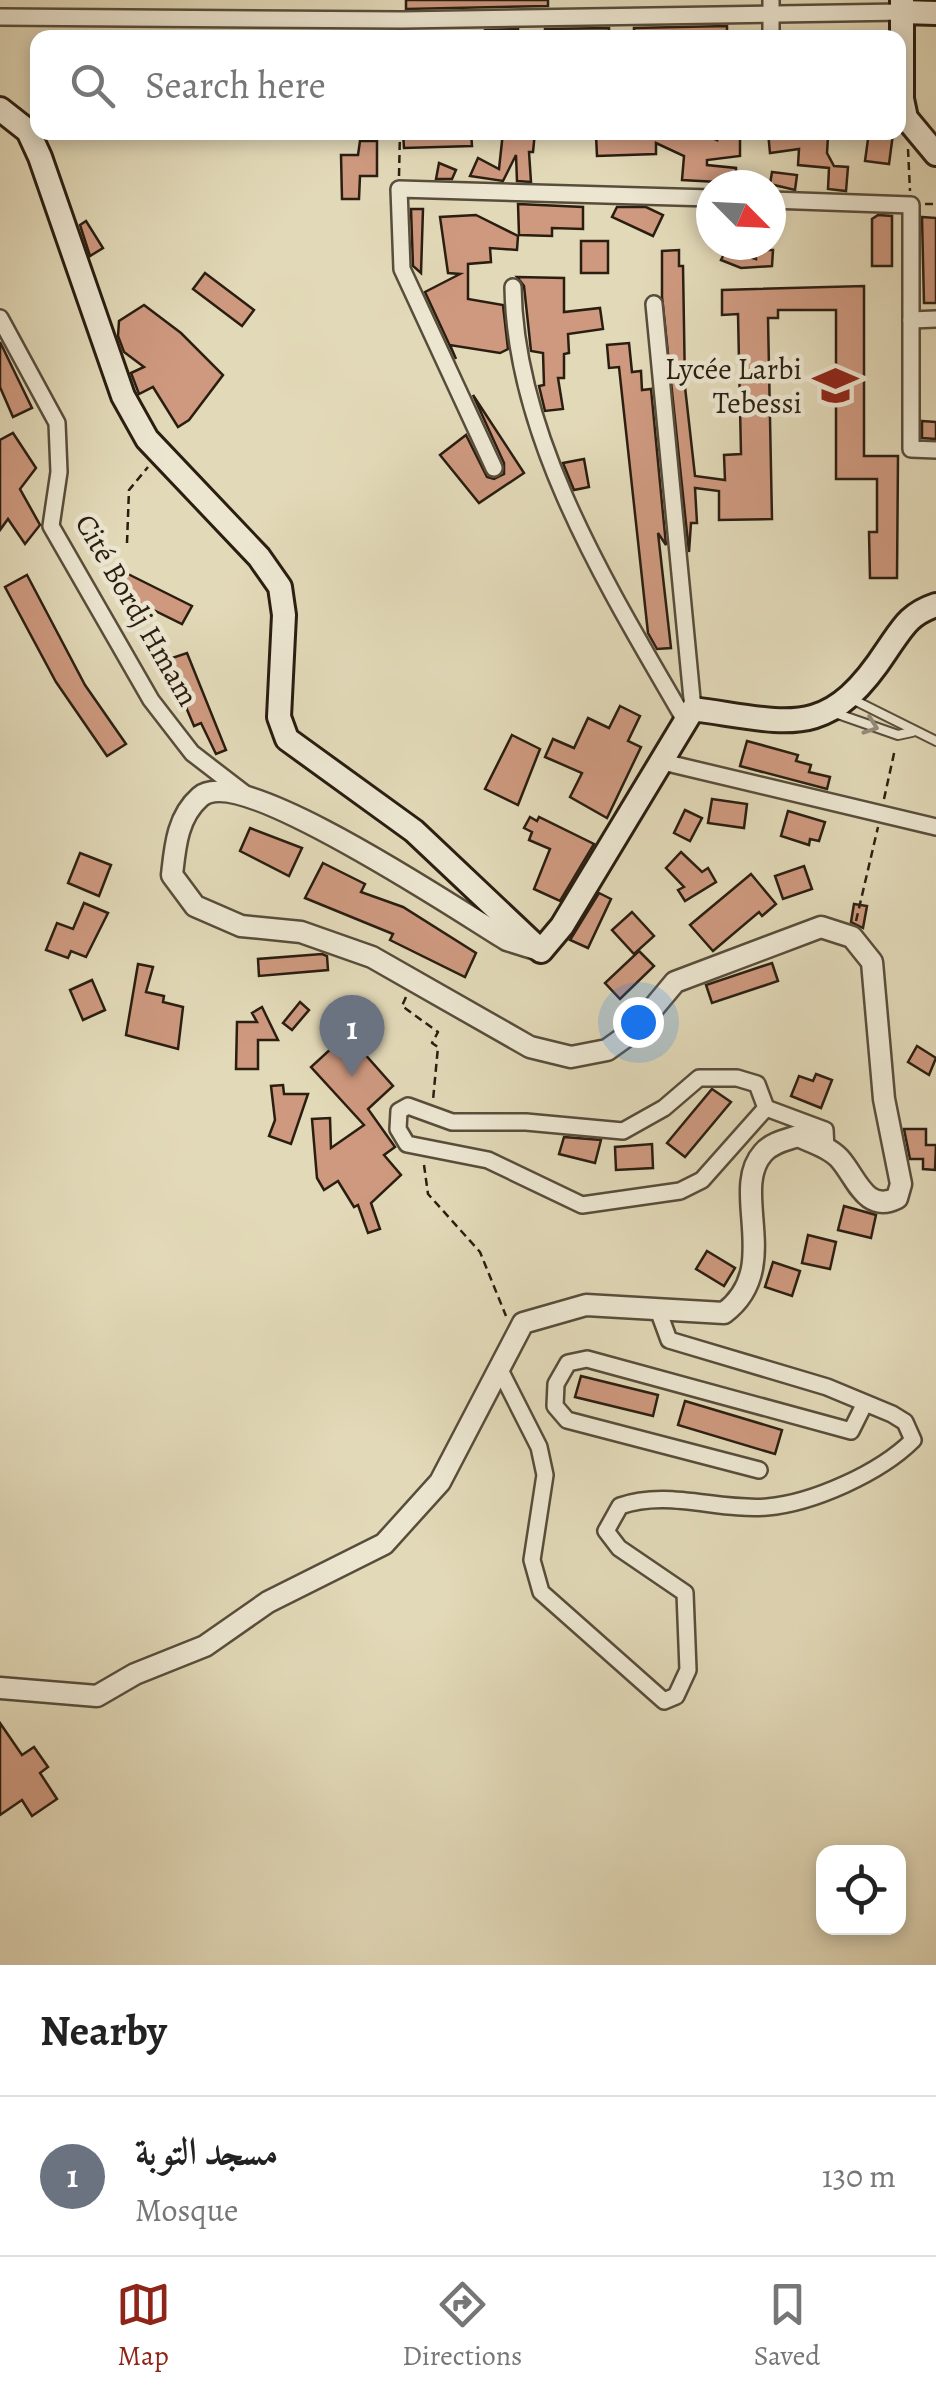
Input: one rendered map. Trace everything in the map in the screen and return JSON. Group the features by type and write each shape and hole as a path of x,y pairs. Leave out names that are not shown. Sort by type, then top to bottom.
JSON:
{"main road":[{"path":"902,6 936,13"},
{"path":"1,108 30,135"},
{"path":"906,122 936,154"},
{"path":"32,140 123,396 159,454 259,556 280,587 284,616 279,717 287,738 414,831 540,951 562,926 689,715 805,722 840,704 876,667 912,613 936,605"}],"street":[{"path":"9,0 6,17 402,20 771,6 902,6"},
{"path":"402,20 403,0"},
{"path":"522,18 522,30"},
{"path":"494,468 402,270 399,189 696,198"},
{"path":"786,200 910,204 912,449 936,450"},
{"path":"513,287 514,338 522,370 581,541 689,715"},
{"path":"654,304 689,715"},
{"name":"Cité Bordj Hmam","path":"0,318 56,423 59,472 51,526 151,700 192,753 244,793"},
{"path":"911,320 936,319"},
{"path":"663,762 936,827"},
{"path":"0,1688 97,1696 135,1674 205,1646 268,1602 384,1544 440,1482 523,1323 586,1305 724,1313 745,1297 752,1273 753,1178 760,1156 798,1136 838,1156 868,1197 877,1202 897,1198 901,1184 884,1099 872,962 852,937 821,927 674,982 635,1030 607,1050 572,1057 530,1048 372,958 301,932 241,926 196,906 172,875 176,833 200,796 216,790 244,793 288,810 508,940 540,951"},
{"path":"766,1108 702,1180 680,1191 582,1205 488,1160 408,1144 398,1128 400,1111 408,1106 452,1122 526,1122 623,1130 664,1108 700,1078 716,1076 757,1084 766,1108 826,1130 826,1148"},
{"path":"499,1368 539,1447 545,1474 532,1560 541,1592 664,1702 676,1696 688,1670 685,1593 618,1548 606,1531 620,1506 657,1499 766,1507 807,1498 899,1454 913,1440 905,1422 827,1387 669,1340 658,1310"},
{"path":"758,1470 567,1420 555,1406 556,1384 568,1363 587,1359 851,1431 864,1405"}],"lane":[{"path":"840,704 898,734 912,732"},
{"path":"840,704 899,719 912,732 936,741"}],"path":[{"path":"399,189 400,140"},
{"path":"904,140 910,204"},
{"path":"126,543 129,490 159,454"},
{"path":"852,937 898,734"},
{"path":"412,982 402,1006 438,1032 432,1043 438,1047 432,1114"},
{"path":"420,1149 428,1194 480,1252 516,1338"}],"building":[{"path":"406,0 548,0 548,6 406,9"},
{"path":"727,26 727,30 634,30"},
{"path":"609,28 609,30 545,30"},
{"path":"404,140 472,140 472,146 404,148"},
{"path":"502,140 534,140 533,152 529,152 531,182 517,181 516,155 503,181 470,176 478,158 499,169"},
{"path":"596,140 740,140 740,156 707,160 707,165 736,170 696,170 696,181 682,180 684,156 656,143 656,154 597,156"},
{"path":"769,140 828,140 827,153 834,166 848,167 846,191 828,189 829,168 798,165 799,149 770,153"},
{"path":"868,140 892,140 889,164 865,161"},
{"path":"360,141 377,141 377,176 360,176 359,199 342,199 341,155 358,155"},
{"path":"439,163 456,170 452,179 436,179"},
{"path":"786,174 797,175 795,190 786,188"},
{"path":"518,204 583,207 583,229 552,228 552,236 519,235"},
{"path":"617,207 646,207 663,215 653,236 612,217"},
{"path":"411,209 423,209 421,273 413,266"},
{"path":"476,215 518,236 517,250 490,248 491,262 468,264 468,299 503,305 508,349 500,353 450,345 456,359 425,292 460,274 448,273 440,217"},
{"path":"878,215 892,216 892,266 872,266 872,219"},
{"path":"922,217 936,218 936,303 924,303"},
{"path":"86,221 103,248 90,256 80,225"},
{"path":"581,241 608,241 608,273 581,273"},
{"path":"679,250 679,266 683,266 685,387 695,476 725,480 724,455 741,454 738,314 722,315 722,290 864,286 864,456 898,456 897,578 870,578 869,532 877,532 877,479 836,479 836,310 778,310 778,318 768,318 772,519 719,520 719,491 695,488 697,523 691,523 689,552 662,297 662,251"},
{"path":"721,260 772,260 772,266 741,268"},
{"path":"205,273 254,310 242,326 193,289"},
{"path":"517,277 564,278 564,312 600,308 603,329 568,334 564,378 558,378 563,409 545,411 539,386 544,385 543,353 531,351 524,286"},
{"path":"144,305 181,333 223,375 189,420 178,427 153,387 139,394 131,373 144,367 124,352 118,336 119,321"},
{"path":"0,342 32,408 13,417 0,387"},
{"path":"629,343 632,372 641,371 642,390 651,389 666,545 658,533 671,648 657,649 648,633 619,367 609,368 607,345"},
{"path":"473,395 524,473 479,503 440,455 466,435 487,477 494,479 504,474 504,463"},
{"path":"922,421 936,422 936,439 922,438"},
{"path":"13,433 36,468 20,489 40,525 25,544 8,519 0,530 0,440"},
{"path":"584,459 589,487 574,490 563,463"},
{"path":"126,573 192,606 182,624 117,592"},
{"path":"27,575 85,685 126,744 107,756 56,682 5,587"},
{"path":"187,653 226,750 216,754 201,723 194,726 166,660"},
{"path":"620,706 640,716 628,741 641,747 607,818 570,797 582,773 545,757 553,739 574,748 588,718 609,728"},
{"path":"512,735 540,749 518,805 485,789"},
{"path":"747,741 798,755 796,761 811,765 809,772 830,777 827,789 740,766"},
{"path":"712,799 747,804 744,828 708,823"},
{"path":"685,810 702,818 690,841 674,833"},
{"path":"788,811 825,822 819,841 810,839 809,845 781,836"},
{"path":"530,817 537,821 539,817 594,844 560,901 534,889 550,849 529,840 532,832 524,828"},
{"path":"250,828 302,848 289,876 240,851"},
{"path":"681,852 702,872 708,868 716,882 685,901 678,890 684,887 666,868"},
{"path":"80,853 111,865 99,896 68,883"},
{"path":"323,863 365,884 361,892 403,907 476,953 465,977 390,940 393,934 305,898"},
{"path":"804,866 812,889 783,899 775,876"},
{"path":"751,874 776,904 762,916 759,912 713,951 690,925"},
{"path":"599,893 611,899 588,948 570,940"},
{"path":"84,903 108,913 86,957 71,951 68,958 46,950 57,923 73,929"},
{"path":"854,904 867,906 863,928 851,922"},
{"path":"632,912 654,936 634,954 612,930"},
{"path":"639,951 654,966 620,999 605,983"},
{"path":"327,956 328,970 259,976 258,959"},
{"path":"772,963 778,981 712,1003 706,985"},
{"path":"138,964 153,967 146,992 164,996 163,1002 183,1007 178,1049 126,1035"},
{"path":"92,980 105,1010 83,1020 70,990"},
{"path":"300,1002 309,1010 292,1030 283,1023"},
{"path":"262,1007 278,1040 258,1040 258,1069 236,1069 237,1022 257,1022 252,1013"},
{"path":"347,1034 393,1086 368,1109 395,1147 384,1155 401,1175 371,1203 380,1229 368,1233 358,1205 354,1207 338,1181 324,1190 317,1178 312,1119 330,1118 331,1148 364,1125 311,1067"},
{"path":"917,1046 936,1058 929,1075 908,1062"},
{"path":"816,1074 832,1080 821,1108 791,1096 799,1076 813,1081"},
{"path":"283,1085 284,1094 308,1094 291,1144 269,1136 275,1120 271,1086"},
{"path":"712,1089 731,1102 685,1157 667,1143"},
{"path":"904,1129 926,1129 926,1145 936,1145 935,1170 923,1169 923,1159 910,1159"},
{"path":"564,1137 601,1140 595,1163 559,1154"},
{"path":"652,1144 653,1168 616,1170 615,1147"},
{"path":"844,1206 876,1215 871,1238 838,1230"},
{"path":"808,1235 836,1242 830,1269 802,1263"},
{"path":"707,1251 735,1268 724,1286 696,1269"},
{"path":"773,1262 800,1271 792,1296 765,1287"},
{"path":"581,1376 658,1395 653,1416 575,1397"},
{"path":"685,1401 782,1430 775,1454 678,1425"},
{"path":"0,1723 22,1755 34,1747 48,1767 40,1773 57,1799 32,1816 22,1800 0,1815"}],"place":[{"name":"Lycée Larbi Tebessi","path":"835,386"},
{"name":"مسجد التوبة","path":"352,1077"}]}
